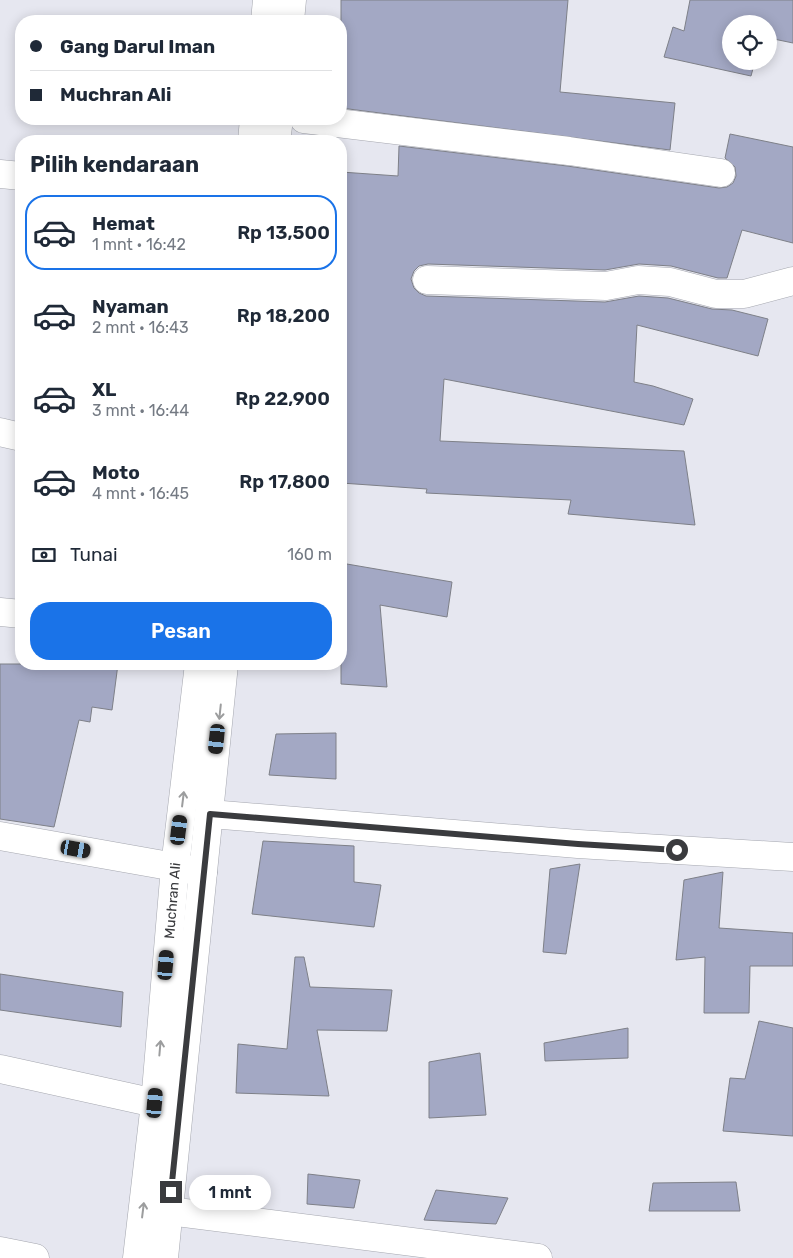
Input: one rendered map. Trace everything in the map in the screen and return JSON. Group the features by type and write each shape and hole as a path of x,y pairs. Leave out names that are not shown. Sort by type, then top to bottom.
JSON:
{"street":[{"path":"266,15 267,0"},
{"path":"291,15 292,0"},
{"path":"347,124 568,151 721,173"},
{"path":"0,174 15,175"},
{"path":"427,280 606,286 638,280 670,282 716,294 744,294 793,281"},
{"path":"0,432 15,436"},
{"path":"0,612 15,613"},
{"name":"Muchran Ali","path":"137,1258 155,1103 175,867 198,670"},
{"name":"Muchran Ali","path":"164,1258 223,670"},
{"path":"210,814 578,844 793,857"},
{"path":"0,836 204,872"},
{"path":"0,1069 155,1103"},
{"path":"169,1211 538,1258"},
{"path":"0,1251 35,1258"}],"building":[{"path":"341,0 568,0 560,92 675,103 670,150 347,109 347,15 341,15"},
{"path":"690,0 793,0 793,43 777,40 777,15 722,15 722,70 664,57 673,27 684,31"},
{"path":"724,70 753,70 751,76"},
{"path":"730,134 793,147 793,243 742,230 727,278 718,278 671,266 639,264 605,270 428,264 419,266 414,271 411,279 414,288 426,296 605,302 639,296 668,298 712,309 732,310 768,319 758,356 637,325 634,382 693,399 684,425 444,379 440,441 684,451 695,525 568,514 571,500 426,493 427,489 347,483 347,172 398,176 399,146 567,166 719,188 727,187 733,183 736,176 735,167 725,158"},
{"path":"347,564 452,582 447,617 380,605 387,687 341,684 341,670 347,670"},
{"path":"0,664 15,664 15,670 117,670 112,710 92,707 90,722 79,720 54,827 0,819"},
{"path":"336,733 336,779 269,775 276,734"},
{"path":"263,841 354,846 354,882 381,885 374,927 252,914"},
{"path":"580,864 566,954 543,952 550,869"},
{"path":"723,872 719,928 793,933 793,966 750,966 749,1013 704,1013 705,957 676,960 684,880"},
{"path":"295,957 304,957 310,987 392,990 387,1031 317,1030 329,1096 236,1093 238,1044 287,1049"},
{"path":"0,974 123,992 121,1027 0,1010"},
{"path":"759,1021 793,1028 793,1136 723,1131 730,1078 745,1079"},
{"path":"628,1028 628,1058 545,1061 544,1043"},
{"path":"480,1053 486,1115 429,1118 429,1062"},
{"path":"308,1174 360,1180 354,1208 307,1204"},
{"path":"736,1182 740,1211 649,1211 653,1183"},
{"path":"436,1190 508,1198 496,1224 424,1220"}],"route":[{"path":"171,1192 210,814 578,844 677,850"}]}
